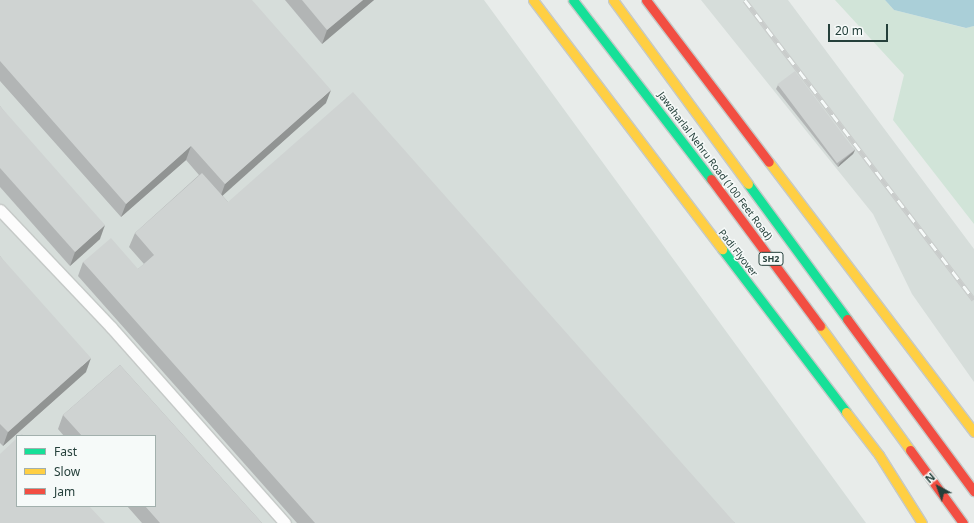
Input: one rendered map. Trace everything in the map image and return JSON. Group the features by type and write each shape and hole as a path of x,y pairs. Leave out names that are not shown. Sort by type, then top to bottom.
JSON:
{"main road":[{"name":"Padi Flyover","path":"533,0 879,455 922,523"},
{"name":"Jawaharlal Nehru Road (100 Feet Road)","path":"573,0 756,238 963,523"},
{"name":"Jawaharlal Nehru Road (100 Feet Road)","path":"612,0 974,491"},
{"path":"646,0 974,432"}],"lane":[{"path":"0,210 111,327 285,523"}],"shaded area":[{"path":"0,0 484,0 866,523 0,523"},
{"path":"701,0 788,0 974,249 974,382 912,294 873,214"}],"green space":[{"path":"835,0 885,0 894,10 965,28 974,26 974,224 893,120 904,75"}],"water":[{"path":"885,0 974,0 974,26 966,28 894,10"}],"building":[{"path":"0,0 252,0 331,90 225,184 191,146 126,204 0,61"},
{"path":"302,0 363,0 327,30"},
{"path":"795,71 855,150 837,163 777,84"},
{"path":"353,92 735,523 315,523 83,262 111,238 138,269 154,255 135,233 202,173 228,202"},
{"path":"0,106 105,225 75,252 0,168"},
{"path":"0,256 91,358 8,432 0,424"},
{"path":"120,365 262,523 160,523 146,507 156,507 156,435 81,435 63,415"},
{"path":"16,439 16,507 90,507 105,523 0,523 0,454"}],"railway":[{"path":"745,0 974,299"}],"traffic: fast":[{"path":"573,0 711,179"},
{"path":"748,184 847,319"},
{"path":"722,249 846,412"}],"traffic: slow":[{"path":"533,0 722,249"},
{"path":"613,0 748,184"},
{"path":"769,162 974,432"},
{"path":"820,326 910,450"},
{"path":"846,412 879,455 922,523"}],"traffic: jam":[{"path":"646,0 769,162"},
{"path":"711,179 820,326"},
{"path":"847,319 974,491"},
{"path":"910,450 963,523"}]}
